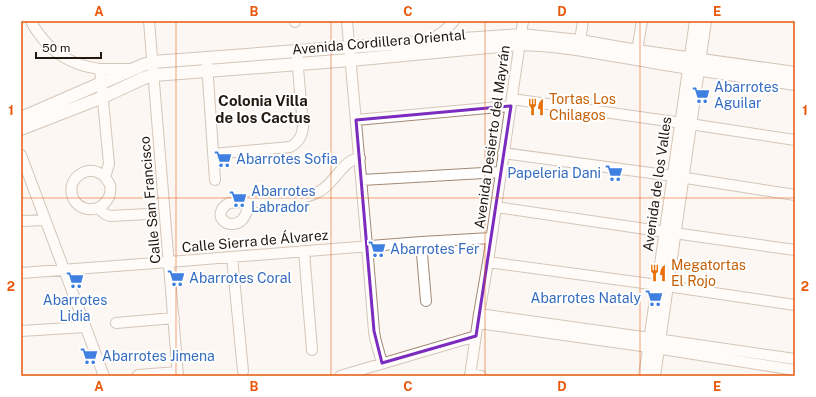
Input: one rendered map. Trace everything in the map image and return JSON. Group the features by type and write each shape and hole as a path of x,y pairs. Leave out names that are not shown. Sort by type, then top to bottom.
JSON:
{"street":[{"path":"31,21 44,41 58,54 74,63 93,68 135,68"},
{"name":"Calle San Francisco","path":"149,21 178,374"},
{"path":"348,21 374,331 382,363"},
{"path":"426,42 444,31 454,21"},
{"name":"Avenida Desierto del Mayrán","path":"470,375 523,21"},
{"path":"580,41 583,21"},
{"path":"637,51 642,21"},
{"name":"Avenida de los Valles","path":"695,64 696,21"},
{"name":"Avenida de los Valles","path":"654,376 654,343 662,286 695,64 705,21"},
{"name":"Avenida Cordillera Oriental","path":"21,129 154,75 351,60 521,40 536,45 795,74"},
{"name":"Avenida Cordillera Oriental","path":"21,118 135,68 153,62 426,42 521,40 580,41 637,51 795,84"},
{"path":"213,154 290,147 300,140 303,127 296,51"},
{"path":"206,58 215,180"},
{"path":"100,68 109,164 105,177"},
{"path":"356,120 511,102 686,123 795,140"},
{"path":"504,153 795,195"},
{"path":"21,155 104,376"},
{"path":"250,203 295,200 308,197 320,192 330,184 350,161 360,158"},
{"path":"88,171 97,172 105,177 110,185 110,194 106,203 98,208 89,210 80,207 74,200 71,191 73,182 79,175 88,171"},
{"path":"362,180 501,172"},
{"path":"496,207 795,250"},
{"path":"98,208 110,216 148,214"},
{"path":"21,221 45,220"},
{"name":"Calle Sierra de Álvarez","path":"21,273 367,246 491,238"},
{"path":"421,242 426,302"},
{"path":"304,251 312,350"},
{"path":"232,257 243,371"},
{"path":"488,262 795,305"},
{"path":"116,323 174,318"},
{"path":"478,319 654,343 795,360"},
{"path":"21,331 85,327"},
{"path":"340,376 476,336"},
{"path":"654,343 795,370"},
{"name":"Avenida de los Valles","path":"644,376 654,343"},
{"path":"138,375 178,374"},
{"path":"470,375 481,376"}],"highlighted area":[{"path":"511,106 476,336 382,363 374,331 356,120"}],"place":[{"name":"Abarrotes Aguilar","path":"701,95"},
{"name":"Tortas Los Chilagos","path":"536,107"},
{"name":"Abarrotes Sofia","path":"223,159"},
{"name":"Papeleria Dani","path":"614,173"},
{"name":"Abarrotes Labrador","path":"238,199"},
{"name":"Abarrotes Fer","path":"377,249"},
{"name":"Megatortas El Rojo","path":"658,273"},
{"name":"Abarrotes Coral","path":"176,278"},
{"name":"Abarrotes Lidia","path":"75,280"},
{"name":"Abarrotes Nataly","path":"654,298"},
{"name":"Abarrotes Jimena","path":"89,356"}],"district":[{"name":"Colonia Villa de los Cactus","path":"263,110"}]}
